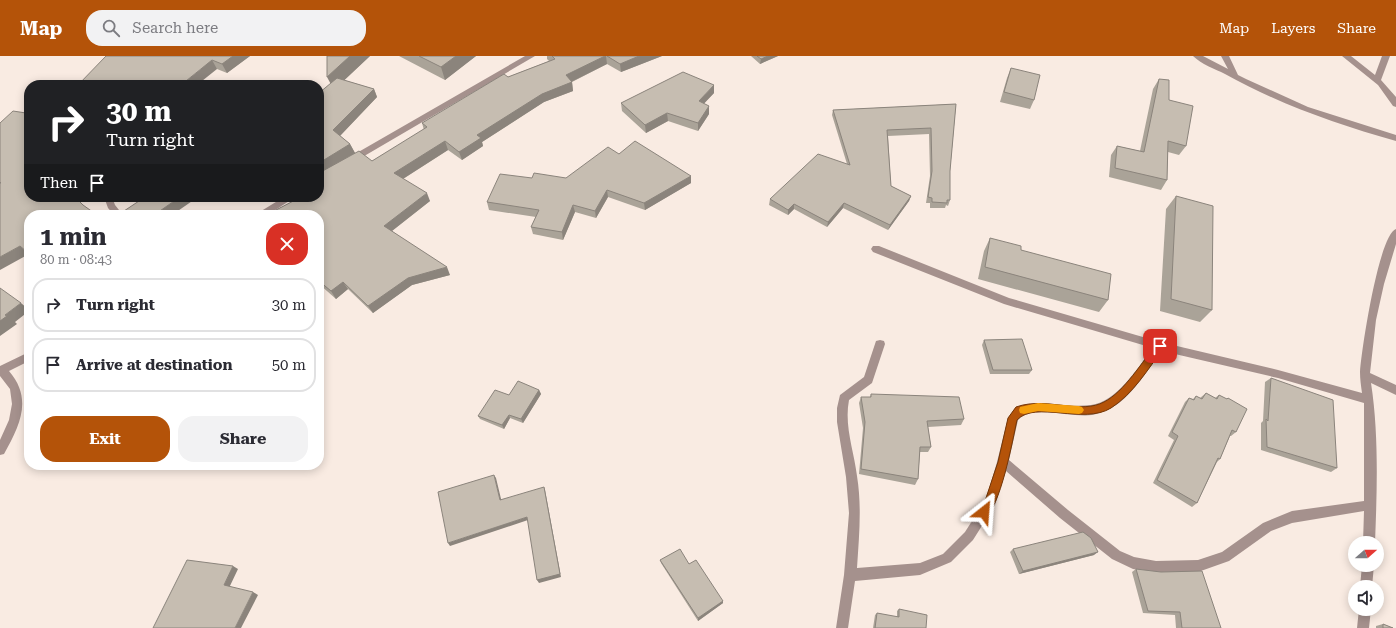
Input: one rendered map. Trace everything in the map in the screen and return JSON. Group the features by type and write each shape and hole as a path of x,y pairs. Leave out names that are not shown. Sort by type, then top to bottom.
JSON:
{"street":[{"path":"344,164 532,56"},
{"path":"1197,56 1235,78 1292,104 1346,124 1396,138"},
{"path":"1225,56 1235,78"},
{"path":"1346,56 1377,81 1393,98 1396,104"},
{"path":"1377,81 1386,56"},
{"path":"269,210 283,202"},
{"path":"1369,536 1371,505 1369,400 1365,375 1378,287 1387,254 1396,232"},
{"path":"876,249 1007,301 1160,346 1278,374 1369,400"},
{"path":"842,628 850,574 854,513 852,477 842,422 842,408 844,398 868,380 880,344"},
{"path":"850,574 920,569 947,558 969,536 991,500 1003,462 1013,418 1019,410 1038,407 1070,410 1092,410 1107,406 1124,392 1160,346"},
{"path":"0,450 11,431 18,406 14,387 1,370 24,358"},
{"path":"1365,375 1396,390"},
{"path":"1003,462 1064,514 1116,554 1133,563 1156,567 1198,566 1205,564 1224,556 1267,527 1292,517 1371,505"},
{"path":"1363,628 1364,616"}],"building":[{"path":"106,56 233,56 222,64 212,60 187,80 83,80"},
{"path":"327,56 350,56 327,77"},
{"path":"419,56 456,56 441,67"},
{"path":"552,56 605,56 566,75 572,82 542,94 477,135 481,138 459,152 445,141 394,173 427,193 384,226 447,267 408,278 368,306 343,282 331,291 324,285 324,210 276,210 291,202 324,202 324,170 359,151 372,161 427,127 422,123 504,74 508,77 555,59"},
{"path":"607,56 639,56 620,64"},
{"path":"757,56 768,56 761,59"},
{"path":"1011,68 1040,75 1034,100 1004,92"},
{"path":"683,72 714,85 699,101 709,106 698,123 667,113 645,125 621,103"},
{"path":"337,78 374,89 333,130 350,144 324,160 324,89"},
{"path":"1159,79 1169,80 1169,100 1193,106 1186,146 1168,141 1167,180 1115,168 1117,146 1144,152"},
{"path":"956,104 950,171 950,200 947,200 947,203 932,202 932,198 928,197 932,171 931,128 887,130 891,186 911,196 890,225 844,203 828,222 794,204 788,210 770,199 818,154 850,165 833,110"},
{"path":"13,111 24,113 24,202 80,202 90,210 24,210 24,249 20,246 0,257 0,123"},
{"path":"635,141 691,176 644,203 607,190 595,211 573,205 562,232 531,227 539,210 487,202 500,174 532,178 534,173 566,178 608,147 619,154"},
{"path":"1176,196 1213,206 1212,310 1171,299"},
{"path":"138,202 173,202 161,210 126,210"},
{"path":"990,238 1021,246 1021,250 1111,274 1108,300 985,267"},
{"path":"0,288 21,303 5,315 7,316 0,321"},
{"path":"1022,339 1032,370 993,370 984,340"},
{"path":"1271,378 1333,400 1337,468 1267,447 1266,419 1268,421"},
{"path":"518,381 539,390 521,419 509,415 502,425 478,416 495,390 509,395"},
{"path":"1206,393 1217,399 1219,395 1227,399 1228,398 1247,409 1236,432 1232,430 1220,459 1218,458 1197,503 1157,480 1178,436 1172,432 1189,398 1194,400 1196,396 1202,399"},
{"path":"871,394 959,397 964,419 927,421 931,447 920,447 918,479 861,469 865,422 861,397 871,397"},
{"path":"494,475 500,500 544,487 560,574 537,580 527,517 448,543 438,492"},
{"path":"1083,532 1091,538 1098,552 1023,571 1013,549"},
{"path":"680,549 689,564 696,560 723,601 698,618 660,560"},
{"path":"187,560 233,566 224,585 253,592 235,628 153,628"},
{"path":"1136,569 1161,572 1202,571 1221,628 1182,628 1180,612 1148,611"},
{"path":"899,609 927,615 926,628 875,628 877,613 899,617"},
{"path":"1383,624 1393,628 1383,628"}],"slow traffic":[{"path":"1024,410 1038,407 1079,410"}],"route":[{"path":"984,512 991,500 1003,462 1013,418 1019,410 1038,407 1070,410 1092,410 1107,406 1124,392 1160,346"}]}
